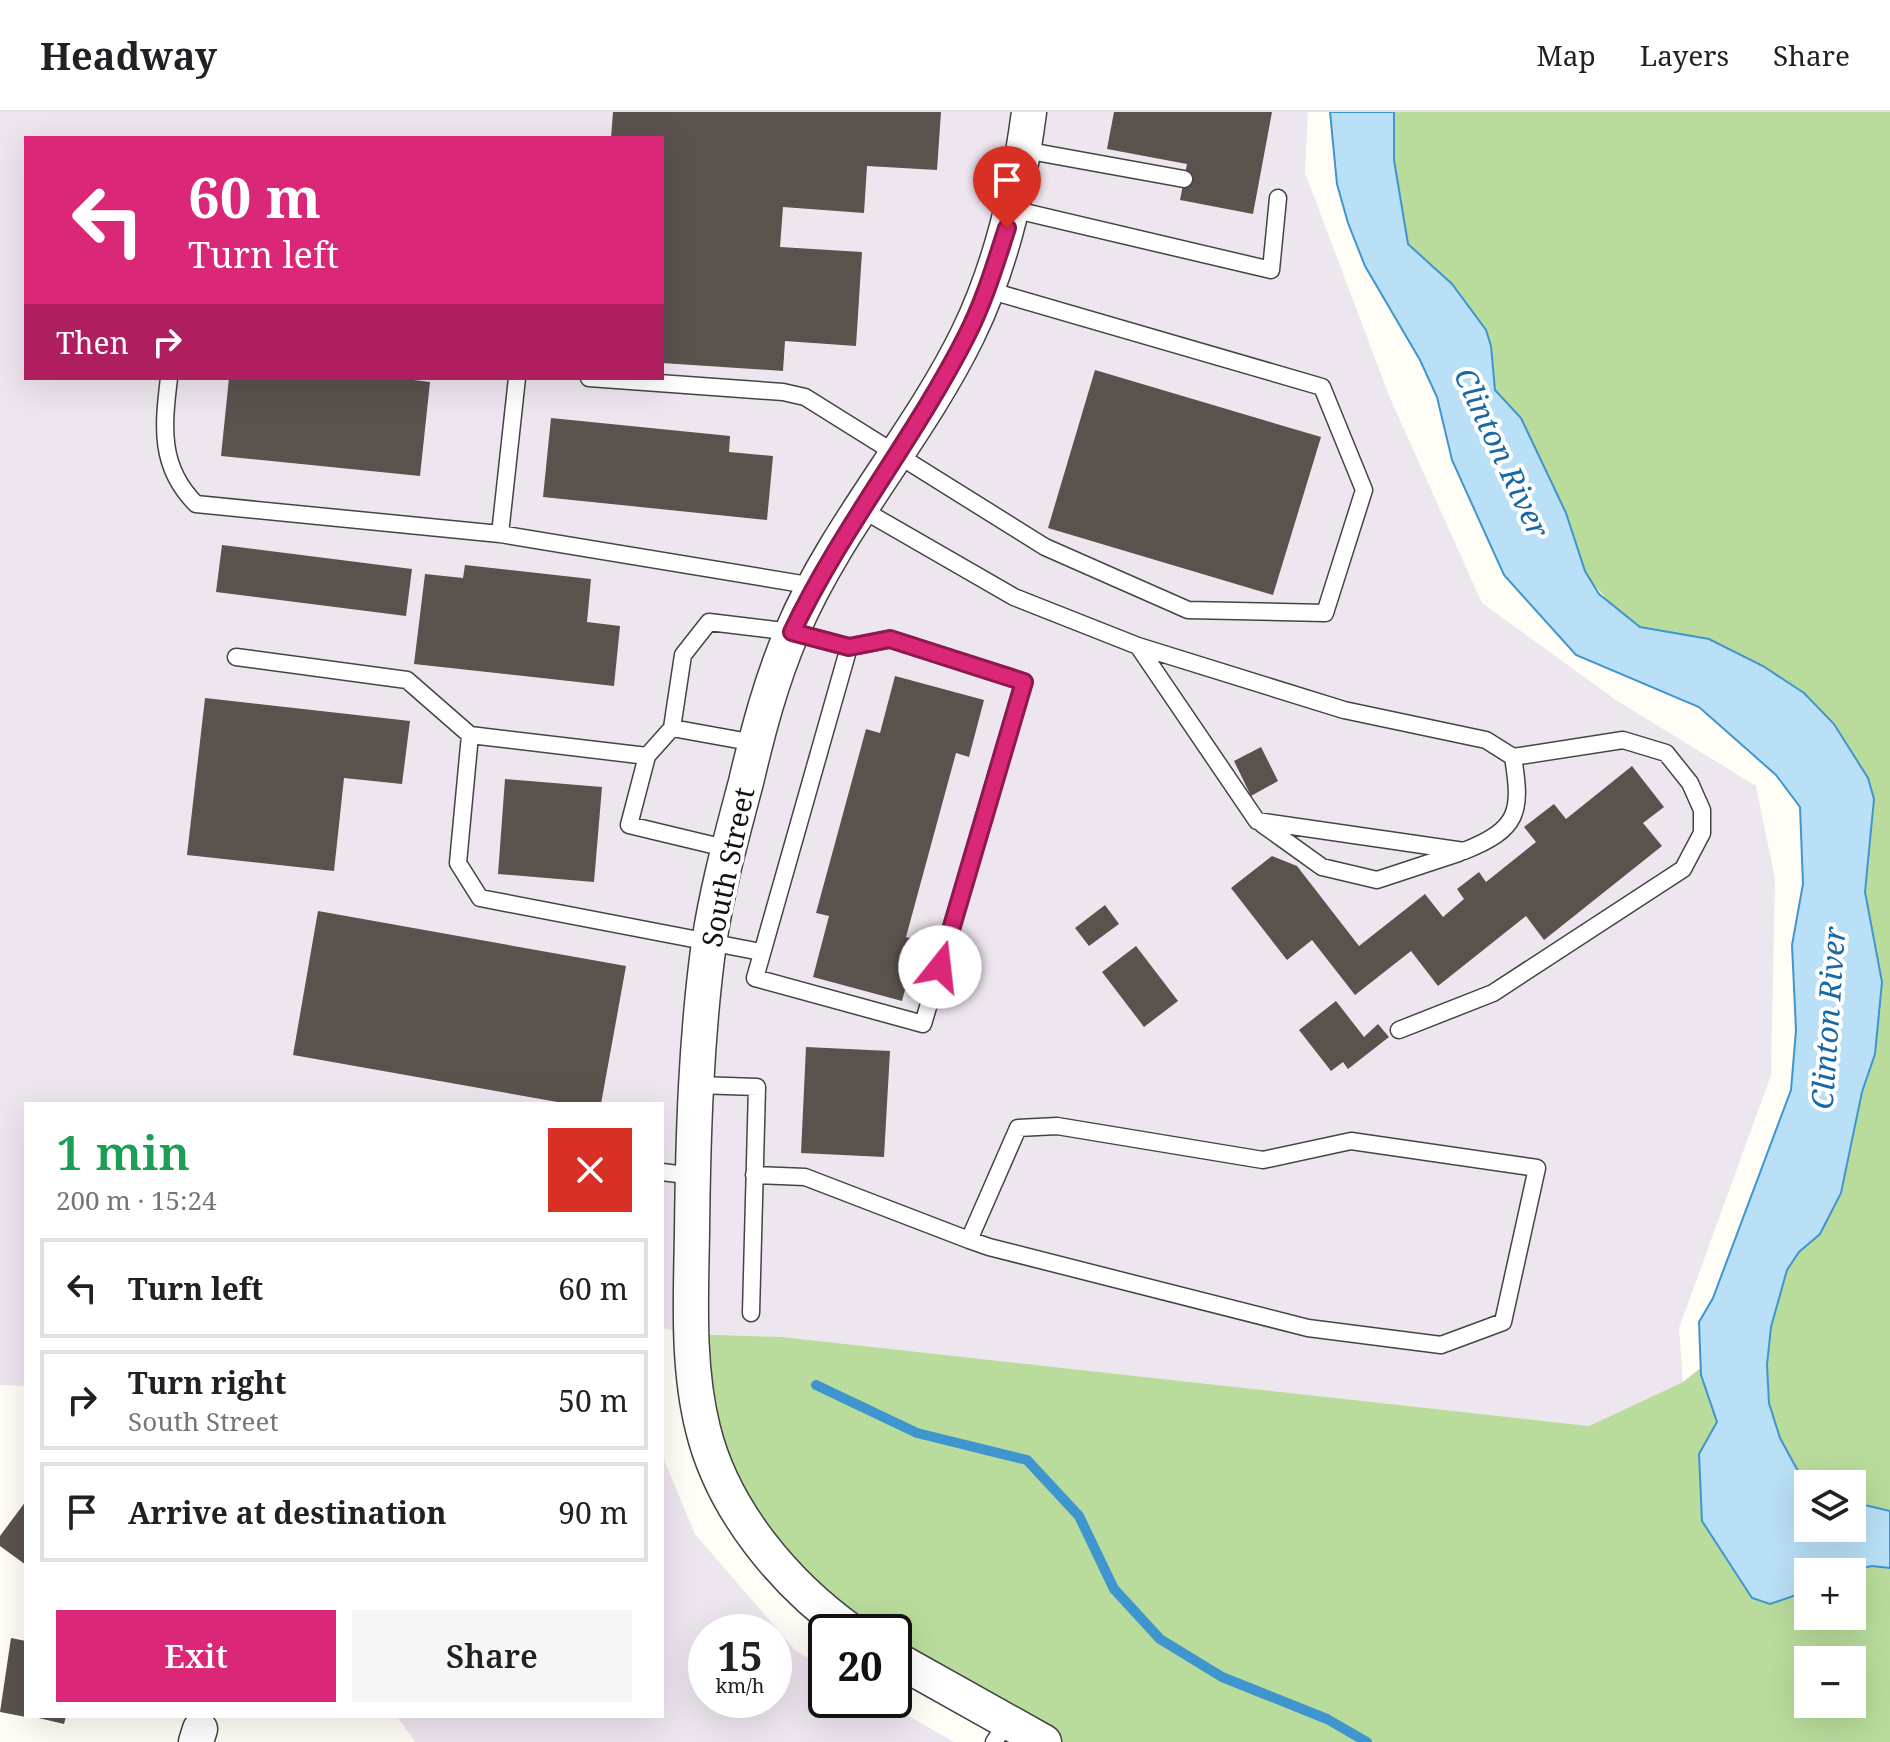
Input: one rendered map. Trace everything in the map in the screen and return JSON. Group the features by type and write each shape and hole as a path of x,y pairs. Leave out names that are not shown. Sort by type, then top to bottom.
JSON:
{"street":[{"name":"South Street","path":"826,1614 767,1555 724,1482 703,1430 678,1174 697,1085 710,940 755,743 792,632 814,586 966,338 988,290 1012,209 1029,112"},
{"path":"912,1670 1001,1732 1044,1742"}],"lane":[{"path":"1024,150 1184,179"},
{"path":"1012,209 1271,270 1278,198"},
{"path":"617,380 783,392 805,397 1045,547 1188,610 1325,613 1364,490 1322,387 988,290"},
{"path":"169,380 164,420 168,456 178,486 196,504 500,534 814,586"},
{"path":"500,534 517,380"},
{"path":"863,510 1014,597 1138,646 1344,710 1486,740 1513,757 1623,740 1666,753 1690,783 1702,810 1702,833 1683,869 1506,985 1444,1014 1399,1030"},
{"path":"729,849 629,825 647,756 672,728 683,655 709,622 792,632 849,647 890,639 1024,682 923,1024 755,978 849,647"},
{"path":"1138,646 1257,821 1322,867 1377,880 1490,841 1514,815 1520,797 1513,757"},
{"path":"236,657 407,680 470,735 647,756"},
{"path":"672,728 755,743"},
{"path":"470,735 458,863 480,898 761,952"},
{"path":"1257,821 1464,851"},
{"path":"697,1085 757,1087 751,1313"},
{"path":"754,1175 805,1177 969,1240 1308,1328 1441,1345 1503,1322 1537,1168 1351,1141 1263,1160 1057,1126 1018,1128 969,1240"}],"shaded area":[{"path":"0,112 1308,112 1305,173 1390,398 1482,603 1616,700 1756,786 1775,879 1771,1075 1679,1328 1683,1382 1589,1426 782,1337 692,1334 664,1328 664,1102 24,1102 24,1386 0,1385"},
{"path":"664,1460 695,1534 764,1614 688,1614 688,1718 792,1718 792,1646 808,1658 808,1718 912,1718 954,1742 415,1742 398,1718 664,1718"}],"green space":[{"path":"1378,112 1890,112 1890,1742 1044,1742 912,1668 912,1614 837,1614 724,1482 692,1334 782,1337 1589,1426 1683,1382 1732,1343 1822,992 1801,785 1669,670 1561,547 1411,265"}],"water":[{"name":"Clinton River","path":"1330,112 1394,112 1394,160 1408,244 1452,284 1486,330 1491,346 1495,390 1521,418 1566,513 1585,571 1599,594 1640,627 1709,639 1763,666 1804,693 1834,724 1868,778 1874,799 1865,892 1882,982 1875,1054 1862,1092 1841,1193 1820,1234 1799,1252 1787,1270 1771,1327 1767,1365 1769,1403 1780,1438 1797,1470 1794,1470 1794,1542 1866,1542 1866,1505 1890,1511 1890,1568 1866,1567 1866,1558 1794,1558 1794,1596 1770,1604 1752,1598 1702,1521 1699,1454 1717,1422 1701,1375 1699,1322 1713,1298 1791,1090 1796,1030 1792,945 1803,884 1800,807 1776,775 1699,707 1576,655 1504,575 1452,460 1437,397 1420,360 1365,266 1337,184"}],"building":[{"path":"613,112 941,112 937,170 867,166 864,213 783,207 780,247 862,252 856,346 785,341 783,371 664,363 664,136 611,136"},
{"path":"1114,112 1272,112 1253,214 1180,200 1187,164 1107,149"},
{"path":"1095,370 1321,437 1273,595 1048,528"},
{"path":"229,380 430,382 420,476 221,456"},
{"path":"551,418 730,436 729,452 773,456 767,520 543,497"},
{"path":"222,545 412,569 406,616 216,592"},
{"path":"465,565 591,579 587,622 620,626 614,686 414,664 425,574 463,578"},
{"path":"895,676 984,700 969,757 956,753 906,937 918,941 902,1001 813,977 829,916 816,913 866,729 880,733"},
{"path":"205,698 410,721 402,784 344,778 334,871 187,855"},
{"path":"1261,747 1278,781 1251,796 1234,761"},
{"path":"1632,766 1664,807 1643,823 1662,846 1544,940 1526,916 1438,986 1411,951 1355,995 1312,940 1287,960 1231,888 1272,856 1297,866 1359,946 1425,894 1443,917 1464,899 1457,889 1479,872 1486,882 1536,842 1524,827 1554,804 1566,819"},
{"path":"505,779 602,787 594,882 498,874"},
{"path":"1105,905 1119,924 1089,946 1075,928"},
{"path":"318,911 626,966 601,1102 558,1102 293,1055"},
{"path":"1136,946 1178,1001 1144,1027 1102,972"},
{"path":"1336,1001 1364,1037 1378,1024 1389,1037 1348,1069 1343,1062 1331,1071 1299,1030"},
{"path":"806,1047 890,1051 884,1157 801,1153"},
{"path":"24,1504 24,1564 0,1546 0,1536"},
{"path":"11,1638 24,1641 24,1717 0,1712"},
{"path":"38,1718 66,1718 64,1724"}],"waterway":[{"path":"816,1385 917,1433 1027,1460 1079,1516 1114,1589 1160,1639 1222,1677 1327,1719 1367,1742"}],"route":[{"path":"940,967 1024,682 890,639 849,647 792,632 814,586 966,338 988,290 1007,228"}]}
